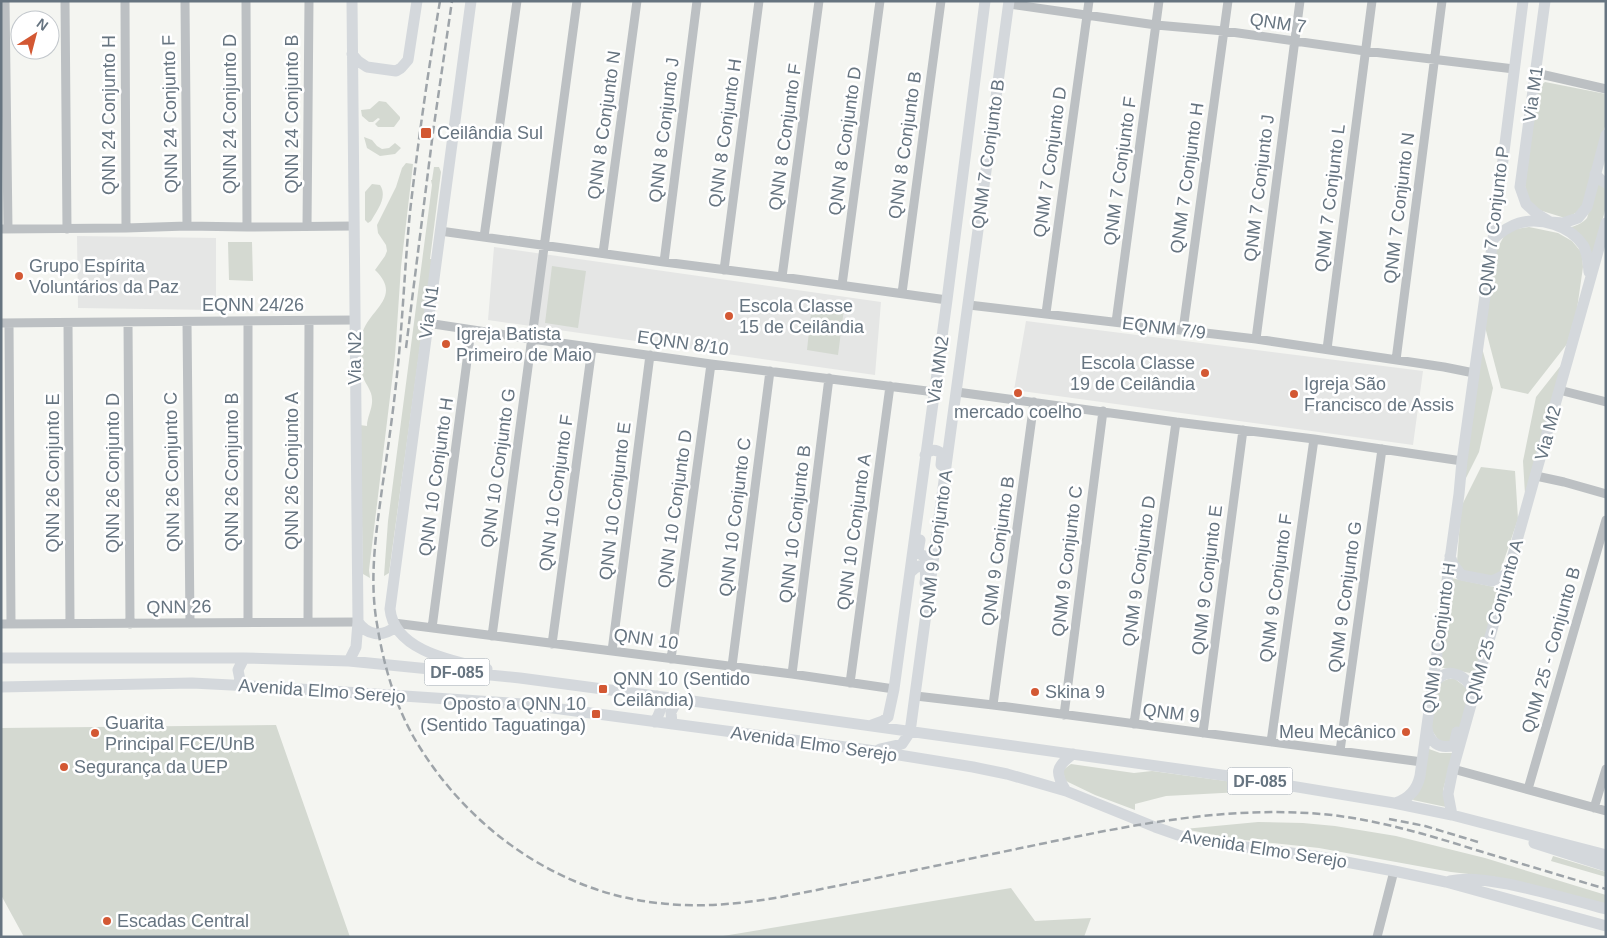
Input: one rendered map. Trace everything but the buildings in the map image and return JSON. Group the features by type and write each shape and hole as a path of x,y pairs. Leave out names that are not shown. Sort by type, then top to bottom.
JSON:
{"main road":[{"name":"Via N2","path":"349,661 356,647 358,622 352,1"},
{"path":"352,54 367,67 396,71 401,68 408,60 417,1"},
{"name":"Via N1","path":"394,625 390,613 391,603 471,1"},
{"name":"Via MN2","path":"870,726 888,717 894,690 922,474 935,392 985,1"},
{"name":"QNM 7 Conjunto P","path":"1474,373 1523,1"},
{"name":"Via M1","path":"1545,1 1520,187 1526,204 1536,214 1550,222"},
{"name":"QNM 7 Conjunto B","path":"969,305 1009,2"},
{"path":"980,46 980,86 974,138 982,143 988,141 991,137"},
{"path":"1493,239 1507,228 1527,221 1572,221 1578,218 1587,207 1606,135"},
{"path":"966,151 988,155"},
{"path":"1596,174 1606,183"},
{"path":"1550,222 1567,231 1582,245 1588,261 1589,278"},
{"name":"Via M2","path":"1536,476 1589,278 1606,223"},
{"path":"957,392 969,305"},
{"path":"1462,461 1474,373"},
{"name":"QNM 9 Conjunto A","path":"910,732 957,392"},
{"path":"925,455 933,450 942,454 940,477 944,486"},
{"name":"QNM 9 Conjunto H","path":"1394,803 1408,798 1419,781 1462,461"},
{"path":"922,474 925,502 918,552 928,557 933,554 935,549"},
{"name":"QNM 25 - Conjunto A","path":"1452,815 1448,794 1453,769 1536,476"},
{"path":"1450,556 1452,564 1461,575 1492,581 1507,574"},
{"path":"910,572 916,567 921,566 925,568 927,573 920,620 921,655"},
{"path":"358,622 365,630 374,634 387,632 394,625"},
{"name":"Avenida Elmo Serejo","path":"394,625 410,642 435,654 520,678"},
{"name":"Avenida Elmo Serejo","path":"1,658 244,658 349,661 520,678 1243,778 1394,803 1452,815 1606,856"},
{"path":"242,685 238,670 244,658"},
{"path":"1432,687 1440,677 1453,674 1465,678 1474,692"},
{"name":"Avenida Elmo Serejo","path":"1,687 192,683 524,704 868,750 1007,774 1066,791 1155,827 1201,841 1314,856 1394,871 1446,882 1606,926"},
{"path":"654,722 660,714 662,706 657,696"},
{"path":"672,724 671,712 678,699"},
{"path":"1427,726 1430,738 1436,744 1444,747 1454,745 1457,732 1464,728"},
{"path":"868,750 902,744 910,732"},
{"path":"1066,791 1060,781 1058,772 1062,763 1073,754"},
{"path":"1516,831 1529,841 1606,866"},
{"path":"1446,882 1466,878 1484,880 1531,889 1606,909"}],"street":[{"path":"5,1 5,229 354,226"},
{"path":"65,1 67,229"},
{"name":"QNN 24 Conjunto H","path":"125,1 126,228"},
{"name":"QNN 24 Conjunto F","path":"185,1 187,226"},
{"name":"QNN 24 Conjunto D","path":"246,1 247,227"},
{"name":"QNN 24 Conjunto B","path":"308,226 309,1"},
{"path":"484,237 517,1"},
{"name":"QNN 10 Conjunto G","path":"492,636 578,1"},
{"name":"QNN 8 Conjunto N","path":"603,253 637,1"},
{"name":"QNN 8 Conjunto J","path":"664,262 697,1"},
{"name":"QNN 8 Conjunto H","path":"724,270 759,1"},
{"name":"QNN 8 Conjunto F","path":"782,276 819,1"},
{"name":"QNN 8 Conjunto D","path":"842,285 880,1"},
{"name":"QNN 8 Conjunto B","path":"902,293 941,1"},
{"name":"QNM 7 Conjunto D","path":"1046,313 1089,1"},
{"name":"QNM 7 Conjunto F","path":"1116,322 1159,1"},
{"name":"QNM 7 Conjunto H","path":"1183,330 1228,1"},
{"name":"QNM 7 Conjunto J","path":"1256,339 1300,1"},
{"name":"QNM 7 Conjunto L","path":"1326,349 1372,1"},
{"name":"QNM 7 Conjunto N","path":"1396,360 1442,1"},
{"name":"QNM 7","path":"1009,2 1156,25 1224,31 1365,51 1514,69"},
{"path":"1536,73 1606,89"},
{"path":"440,231 724,270 782,276 947,300"},
{"name":"EQNM 7/9","path":"969,305 1256,339 1474,373"},
{"name":"EQNN 24/26","path":"5,323 355,320"},
{"name":"QNN 26 Conjunto B","path":"248,321 248,622"},
{"name":"QNN 26 Conjunto A","path":"308,622 309,321"},
{"name":"QNN 26 Conjunto D","path":"128,322 130,624"},
{"name":"QNN 26 Conjunto C","path":"187,322 190,623"},
{"path":"5,323 11,624"},
{"name":"QNN 26 Conjunto E","path":"68,323 70,623"},
{"name":"EQNN 8/10","path":"427,323 592,348 935,392"},
{"name":"QNN 10 Conjunto H","path":"432,628 472,330"},
{"name":"QNN 10 Conjunto F","path":"552,644 592,348"},
{"name":"QNN 10 Conjunto E","path":"612,651 650,355"},
{"name":"QNN 10 Conjunto D","path":"671,659 711,364"},
{"name":"QNN 10 Conjunto C","path":"732,666 770,371"},
{"name":"QNN 10 Conjunto B","path":"792,674 829,378"},
{"name":"QNN 10 Conjunto A","path":"850,683 890,386"},
{"path":"1559,390 1606,402"},
{"path":"957,392 1314,439 1462,461"},
{"name":"QNM 9 Conjunto B","path":"993,705 1034,402"},
{"name":"QNM 9 Conjunto C","path":"1064,715 1103,411"},
{"name":"QNM 9 Conjunto D","path":"1134,724 1176,422"},
{"name":"QNM 9 Conjunto E","path":"1204,733 1243,430"},
{"name":"QNM 9 Conjunto F","path":"1271,742 1314,439"},
{"name":"QNM 9 Conjunto G","path":"1340,750 1382,449"},
{"path":"1536,476 1606,494"},
{"name":"QNM 25 - Conjunto B","path":"1528,789 1606,520"},
{"name":"QNN 26","path":"1,624 358,622"},
{"name":"QNN 10","path":"394,625 432,628 732,666 894,690"},
{"name":"QNM 9","path":"916,696 1422,762"},
{"path":"1594,808 1606,768"},
{"path":"1453,769 1606,811"},
{"path":"1377,937 1394,871"}],"shaded area":[{"path":"1545,82 1606,94 1606,123 1582,207 1580,211 1565,218 1539,210 1530,203 1525,186 1537,95 1539,87"},
{"path":"379,101 386,102 400,117 394,127 378,127 375,124 380,119 369,122 362,116 361,110 370,109"},
{"path":"364,137 372,140 382,149 389,148 395,143 401,148 395,154 380,156 367,148"},
{"path":"406,163 413,164 401,267 395,356 369,570 370,578 363,574 360,425 367,426 372,399 362,374 362,335 365,326 385,296 386,288 383,280 375,270 387,251 386,245 378,233 377,225 396,187 402,168"},
{"path":"434,167 439,167 441,172 430,259 432,259 389,573 384,576 388,521"},
{"path":"1598,183 1606,189 1606,207 1592,257 1568,228 1576,226 1587,218"},
{"path":"372,184 380,185 383,194 379,208 368,223 365,220 365,192"},
{"path":"1529,227 1558,233 1572,241 1582,253 1583,267 1577,309 1567,344 1528,394 1501,388 1485,327 1494,255 1504,236 1515,229"},
{"path":"77,236 216,238 216,310 78,308"},
{"path":"228,242 252,242 253,281 229,280"},
{"path":"494,247 881,302 875,375 488,320"},
{"path":"552,266 586,271 578,328 545,323"},
{"path":"812,304 844,309 838,355 807,350"},
{"path":"1026,321 1423,371 1413,445 1014,390"},
{"path":"1482,348 1493,388 1479,452 1463,484"},
{"path":"1562,364 1525,494 1523,461 1536,397"},
{"path":"1481,467 1515,471 1518,519 1500,572 1493,577 1465,572 1457,562 1461,507"},
{"path":"1451,578 1499,588 1475,674 1439,667"},
{"path":"1448,679 1455,679 1467,688 1469,696 1460,728 1452,740 1447,743 1439,741 1431,729 1437,686"},
{"path":"276,725 350,937 24,937 1,895 1,728"},
{"path":"1429,749 1440,753 1453,753 1443,790 1446,807 1413,800"},
{"path":"1071,764 1134,773 1152,771 1284,789 1283,793 1241,792 1166,796 1135,804 1135,810 1095,795 1065,780 1063,770"},
{"path":"1258,822 1335,826 1396,836 1485,858 1606,895 1606,906 1495,877 1451,872 1319,848 1235,839 1184,829"},
{"path":"1553,856 1606,872 1606,877 1551,861"},
{"path":"1011,888 1035,921 1091,918 1084,937 717,937"}],"railway":[{"path":"440,1 423,106 410,212 400,346 376,539 373,573 375,607 382,653 390,682 400,710 413,736 434,768 458,798 486,825 516,849 549,869 583,885 620,896 658,903 720,905 781,897 1140,825 1216,815 1293,812 1332,815 1405,829 1606,889"},
{"path":"406,348 433,132 452,1"},
{"path":"1389,819 1425,826 1478,842"}],"place":[{"name":"Ceilândia Sul","path":"426,133"},
{"name":"Grupo Espírita Voluntários da Paz","path":"19,276"},
{"name":"Escola Classe 15 de Ceilândia","path":"729,316"},
{"name":"Igreja Batista Primeiro de Maio","path":"446,344"},
{"name":"Escola Classe 19 de Ceilândia","path":"1205,373"},
{"name":"mercado coelho","path":"1018,393"},
{"name":"Igreja São Francisco de Assis","path":"1294,394"},
{"name":"QNN 10 (Sentido Ceilândia)","path":"603,689"},
{"name":"Skina 9","path":"1035,692"},
{"name":"Oposto a QNN 10 (Sentido Taguatinga)","path":"596,714"},
{"name":"Meu Mecânico","path":"1406,732"},
{"name":"Guarita Principal FCE/UnB","path":"95,733"},
{"name":"Segurança da UEP","path":"64,767"},
{"name":"Escadas Central","path":"107,921"}]}
